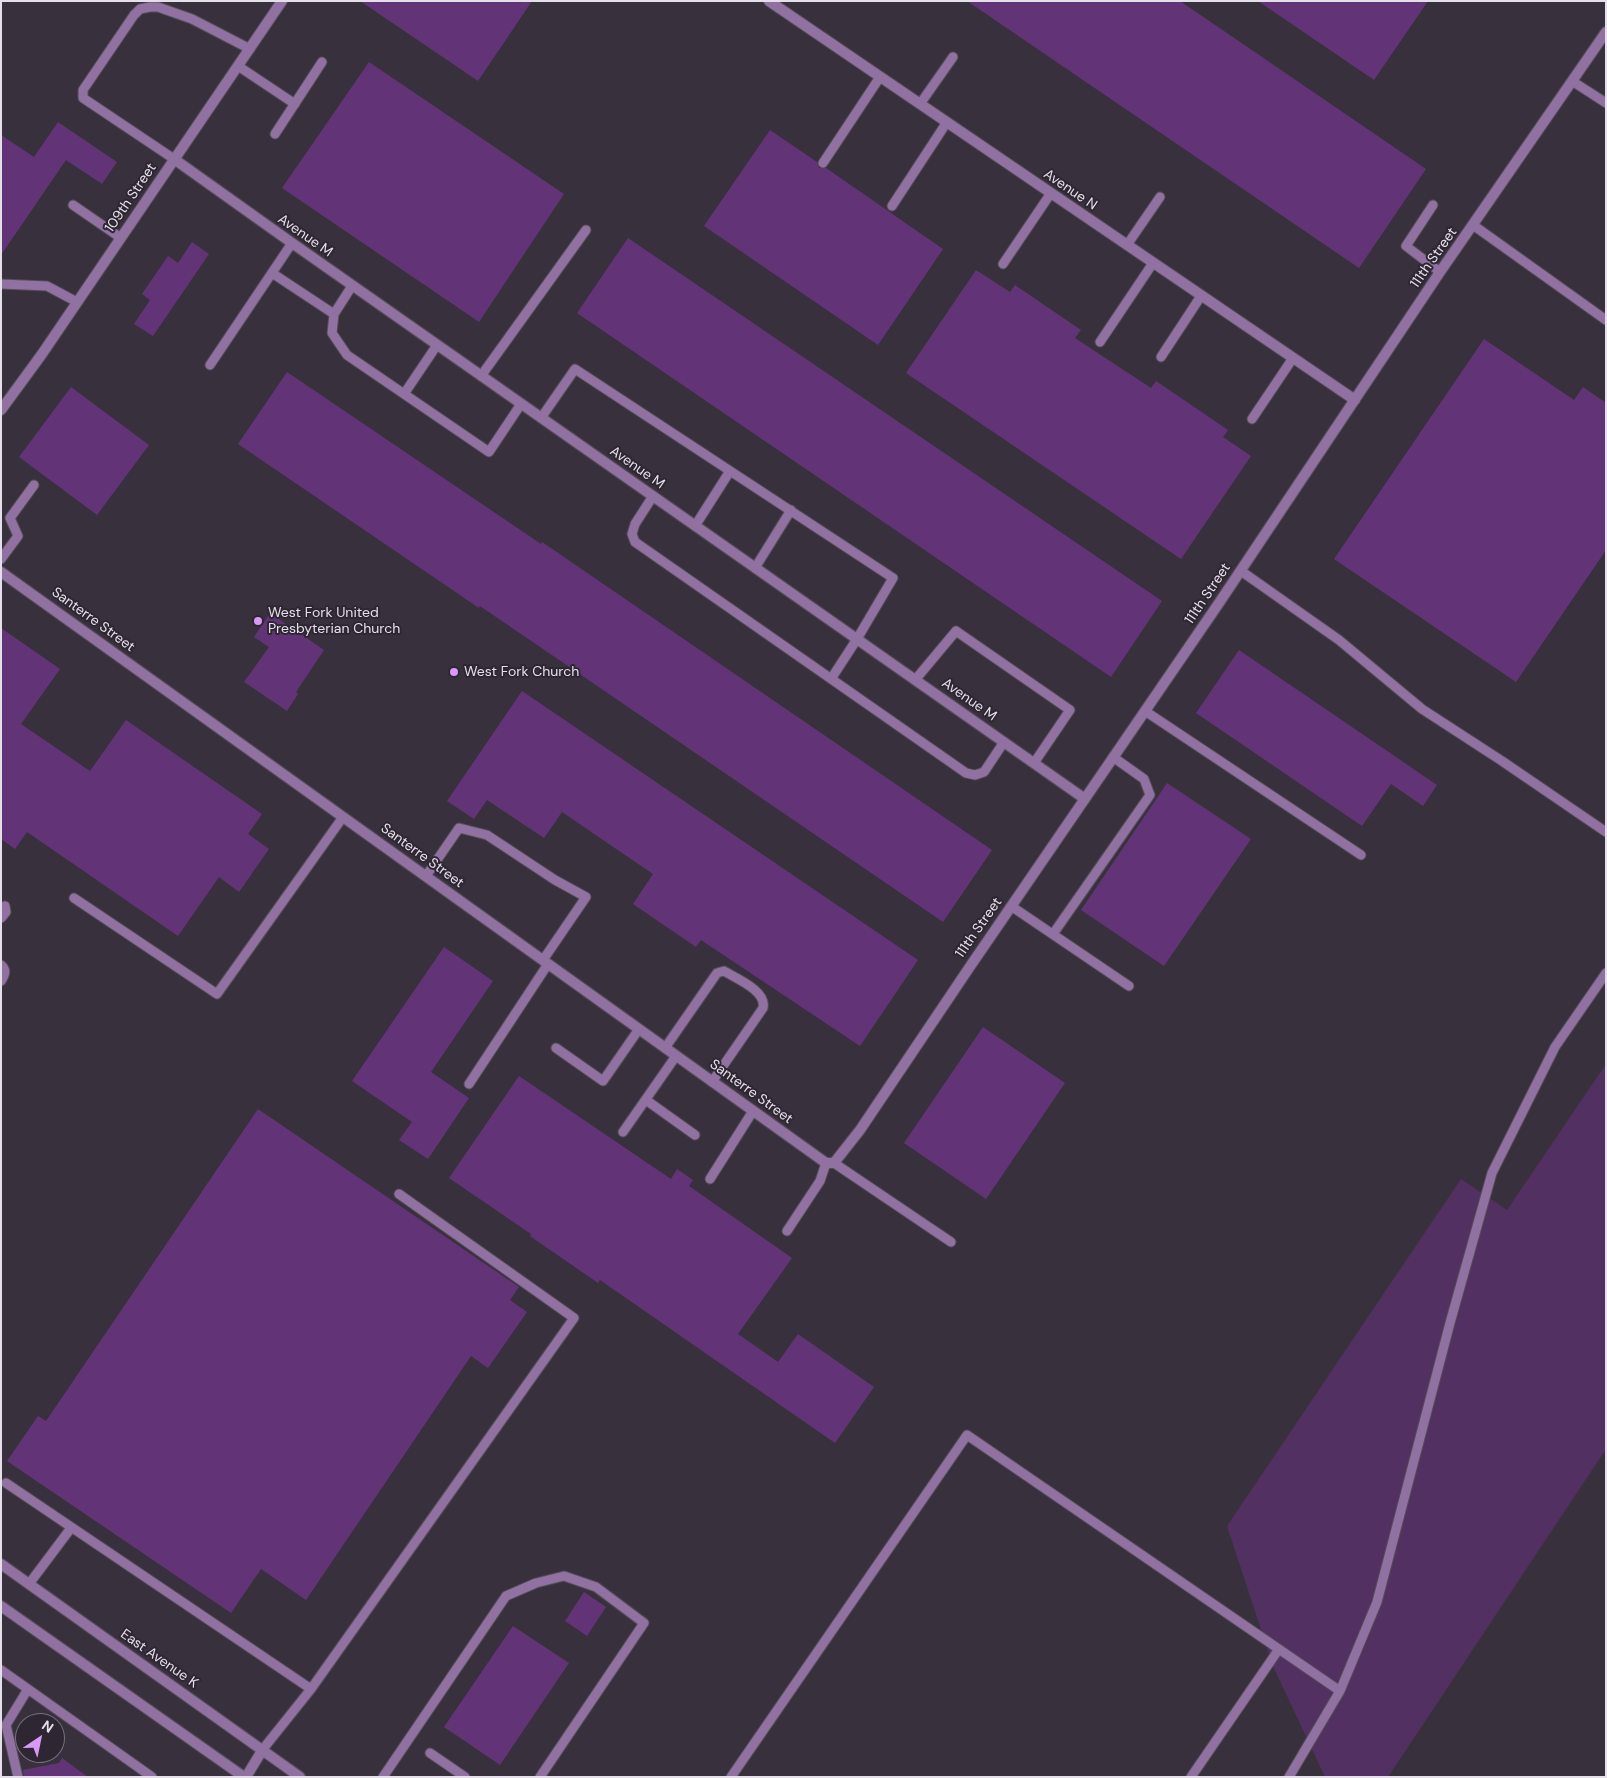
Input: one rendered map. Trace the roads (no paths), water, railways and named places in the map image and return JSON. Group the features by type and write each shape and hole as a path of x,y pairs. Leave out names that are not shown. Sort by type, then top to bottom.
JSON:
{"street":[{"name":"109th Street","path":"1,410 42,354 282,1"},
{"name":"Avenue N","path":"769,1 1355,400"},
{"name":"111th Street","path":"830,1163 860,1130 1240,571 1440,272 1606,32"},
{"name":"Avenue M","path":"174,159 292,244 1085,798"},
{"name":"Santerre Street","path":"1,572 712,1082 830,1163"},
{"name":"East Avenue K","path":"1,1564 300,1777"},
{"path":"1,1606 245,1777 263,1749"}],"lane":[{"path":"174,159 83,98 82,90 140,9 158,7 192,19 250,49"},
{"path":"920,104 953,57"},
{"path":"275,134 322,62"},
{"path":"238,66 295,104"},
{"path":"823,163 880,77"},
{"path":"1572,81 1606,103"},
{"path":"892,206 946,122"},
{"path":"1003,264 1051,193"},
{"path":"1127,246 1160,197"},
{"path":"73,205 121,238"},
{"path":"1433,205 1406,246 1440,272"},
{"path":"1473,225 1606,320"},
{"path":"481,376 586,230"},
{"path":"210,365 292,244"},
{"path":"1100,342 1153,263"},
{"path":"272,273 334,314"},
{"path":"1,284 47,286 77,302"},
{"path":"352,286 334,314 332,332 347,355 490,452 521,404"},
{"path":"1161,357 1201,296"},
{"path":"404,394 437,345"},
{"path":"1252,419 1293,358"},
{"path":"541,418 575,369 893,578 857,639 830,679"},
{"path":"695,526 730,471"},
{"path":"1,560 18,536 10,518 34,486"},
{"path":"653,496 635,524 632,534 635,542 830,679 966,773 975,776 984,772 1004,742"},
{"path":"755,568 791,510"},
{"path":"1240,571 1340,640 1422,709 1606,832"},
{"path":"915,680 956,632 1070,710 1034,763"},
{"path":"1145,711 1361,856"},
{"path":"1053,934 1150,795 1144,780 1113,757"},
{"path":"74,898 217,994 343,816"},
{"path":"426,876 459,828 487,835 556,880 586,897 469,1084"},
{"path":"1,918 6,912 5,906"},
{"path":"1011,906 1129,986"},
{"path":"1,965 4,967 5,973 1,981"},
{"path":"666,1048 717,973 724,971 760,994 764,1002 763,1008 712,1082"},
{"path":"1289,1777 1340,1691 1377,1602 1450,1323 1492,1174 1555,1046 1606,972"},
{"path":"556,1048 602,1082 639,1029"},
{"path":"624,1132 676,1056"},
{"path":"646,1100 695,1135"},
{"path":"710,1179 753,1111"},
{"path":"787,1231 820,1182 830,1163 951,1242"},
{"path":"263,1749 311,1689 574,1318 399,1194"},
{"path":"731,1777 967,1435 1340,1691"},
{"path":"6,1483 311,1689"},
{"path":"29,1584 71,1528"},
{"path":"383,1777 506,1596 536,1583 564,1576 596,1586 644,1623 540,1777"},
{"path":"1191,1777 1279,1649"},
{"path":"1,1670 152,1777"},
{"path":"18,1777 6,1725 28,1689"},
{"path":"430,1753 465,1777"}],"place":[{"name":"West Fork United Presbyterian Church","path":"258,621"},
{"name":"West Fork Church","path":"454,672"}]}
